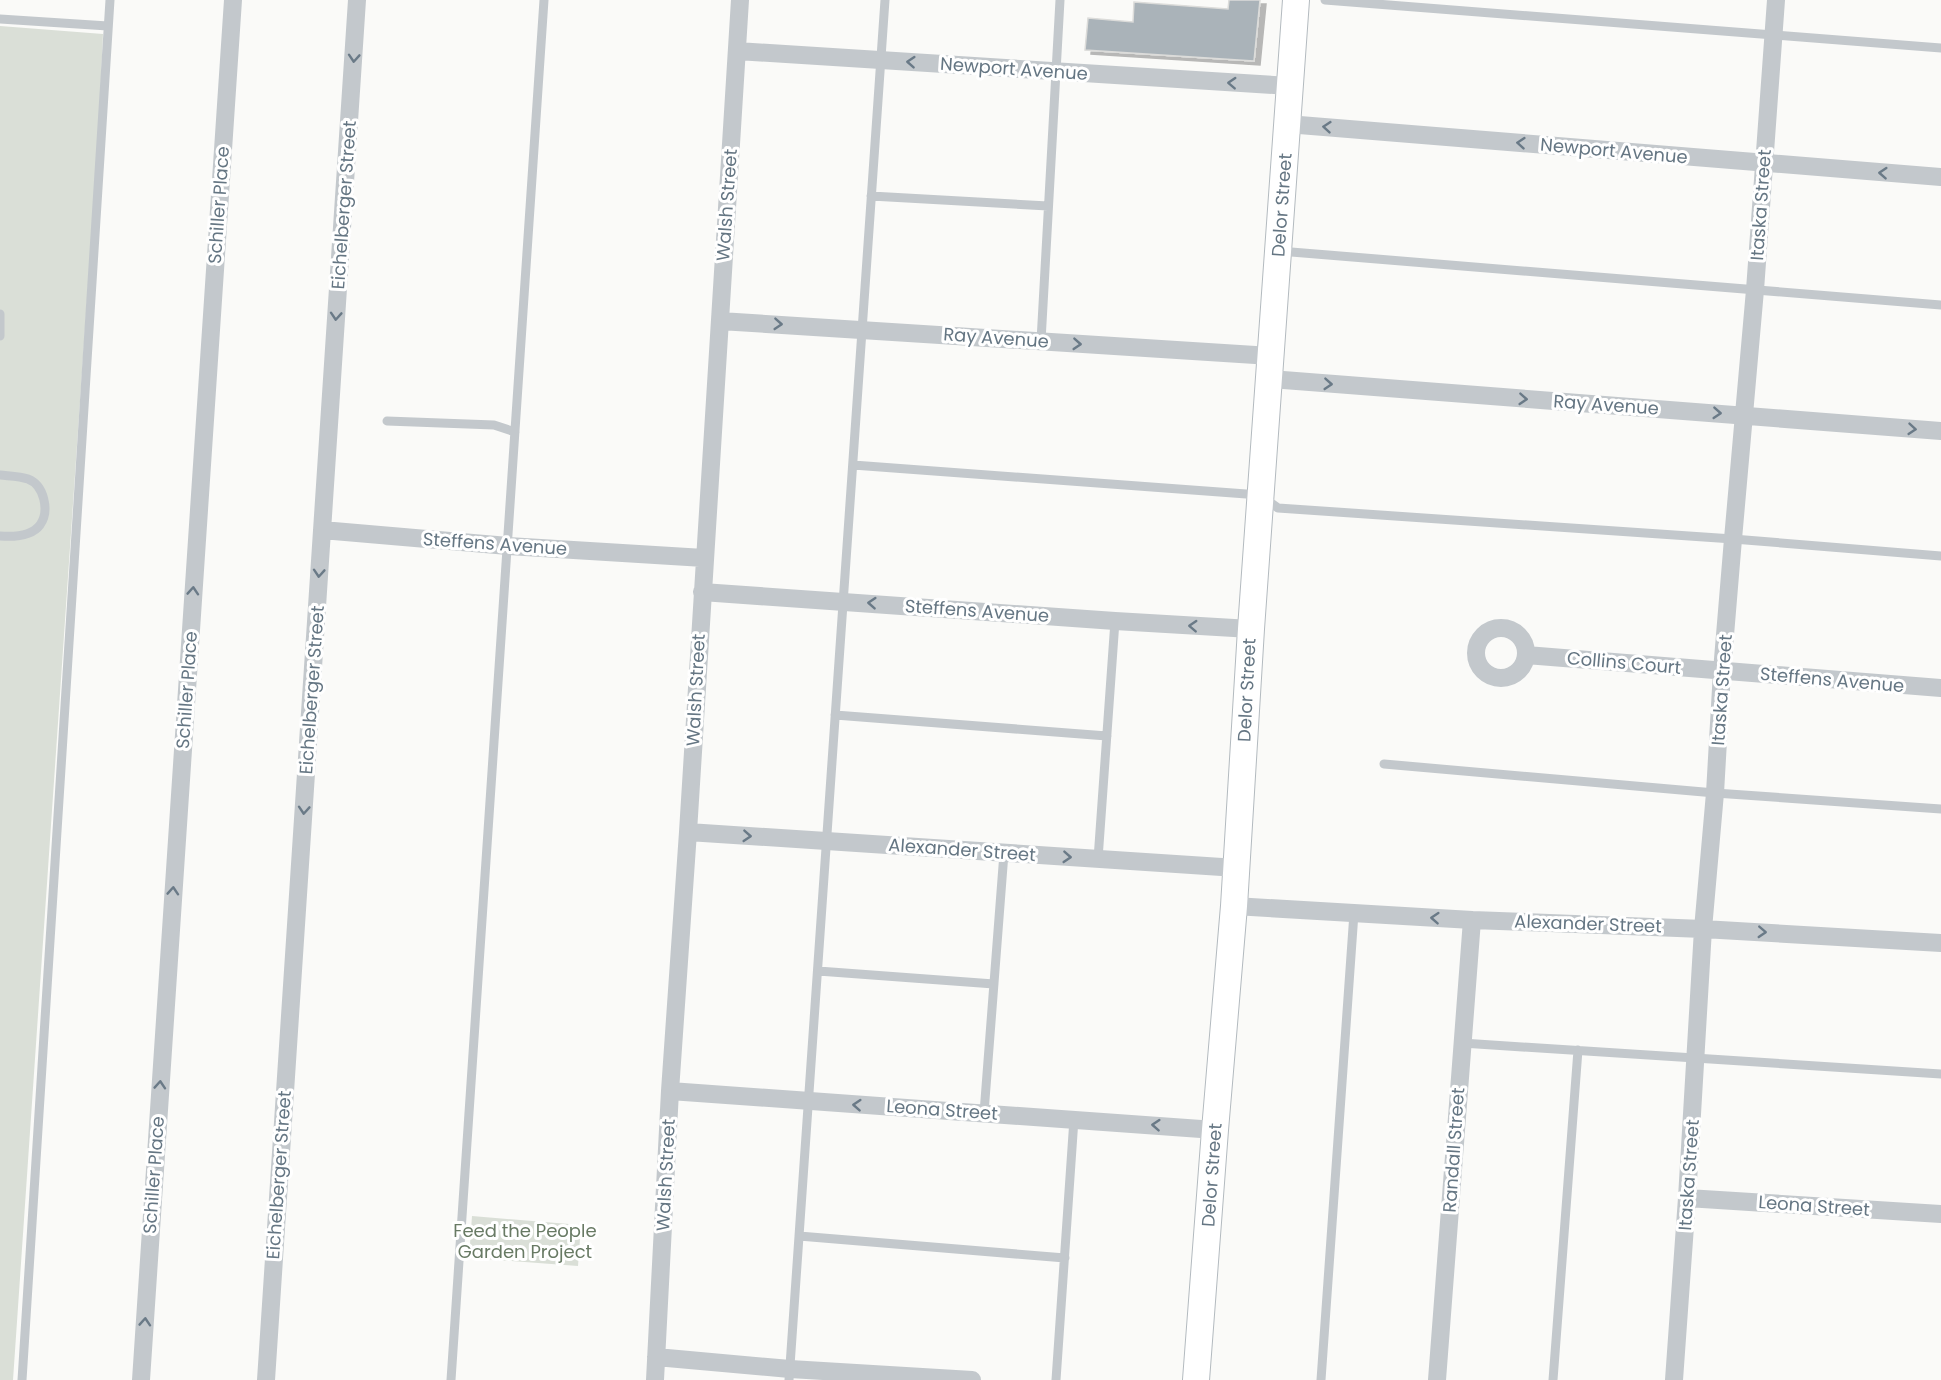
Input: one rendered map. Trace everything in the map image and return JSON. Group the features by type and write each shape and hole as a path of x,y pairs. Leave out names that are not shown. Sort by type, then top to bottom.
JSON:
{"street":[{"name":"Schiller Place","path":"141,1380 233,0"},
{"name":"Eichelberger Street","path":"266,1380 357,0"},
{"name":"Walsh Street","path":"655,1380 670,1091 740,0"},
{"name":"Delor Street","path":"1196,1380 1237,868 1260,495 1296,0"},
{"name":"Itaska Street","path":"1674,1380 1722,671 1755,290 1776,0"},
{"name":"Newport Avenue","path":"737,51 1290,86"},
{"name":"Newport Avenue","path":"1287,124 1941,177"},
{"name":"Ray Avenue","path":"720,321 1041,341 1271,368 1744,416 1941,431"},
{"name":"Steffens Avenue","path":"322,530 508,546 704,558"},
{"name":"Steffens Avenue","path":"702,592 1251,629"},
{"name":"Collins Court","path":"1526,655 1722,671"},
{"name":"Steffens Avenue","path":"1722,671 1941,688"},
{"name":"Alexander Street","path":"688,832 1237,868"},
{"name":"Alexander Street","path":"1234,906 1941,943"},
{"name":"Randall Street","path":"1437,1380 1472,920"},
{"name":"Leona Street","path":"670,1091 1215,1130"},
{"name":"Leona Street","path":"1687,1198 1941,1214"},
{"path":"656,1357 790,1374 972,1380"}],"lane":[{"path":"22,1380 110,0"},
{"path":"451,1380 544,0"},
{"path":"790,1374 885,0"},
{"path":"1041,341 1060,0"},
{"path":"1325,0 1941,48"},
{"path":"0,19 108,26"},
{"path":"871,196 1048,207"},
{"path":"1279,251 1941,305"},
{"path":"0,314 0,336"},
{"path":"387,420 494,425 515,432"},
{"path":"852,465 1260,495 1278,508 1733,539 1941,556"},
{"path":"0,475 28,479 38,485 43,496 44,512 40,525 22,536 0,536"},
{"path":"1098,859 1115,621"},
{"path":"835,715 1107,736"},
{"path":"1384,764 1715,793 1941,809"},
{"path":"984,1113 1004,853"},
{"path":"1321,1380 1354,913"},
{"path":"818,971 994,984"},
{"path":"1462,1043 1941,1074"},
{"path":"1553,1380 1578,1050"},
{"path":"1056,1380 1074,1119"},
{"path":"799,1236 1065,1258"}],"green space":[{"path":"0,26 103,34 99,124 13,1380 0,1380"},
{"name":"Feed the People Garden Project","path":"472,1216 581,1225 578,1266 469,1258"}],"building":[{"path":"1229,0 1260,0 1254,61 1085,50 1088,18 1133,22 1134,2 1228,9"}]}
